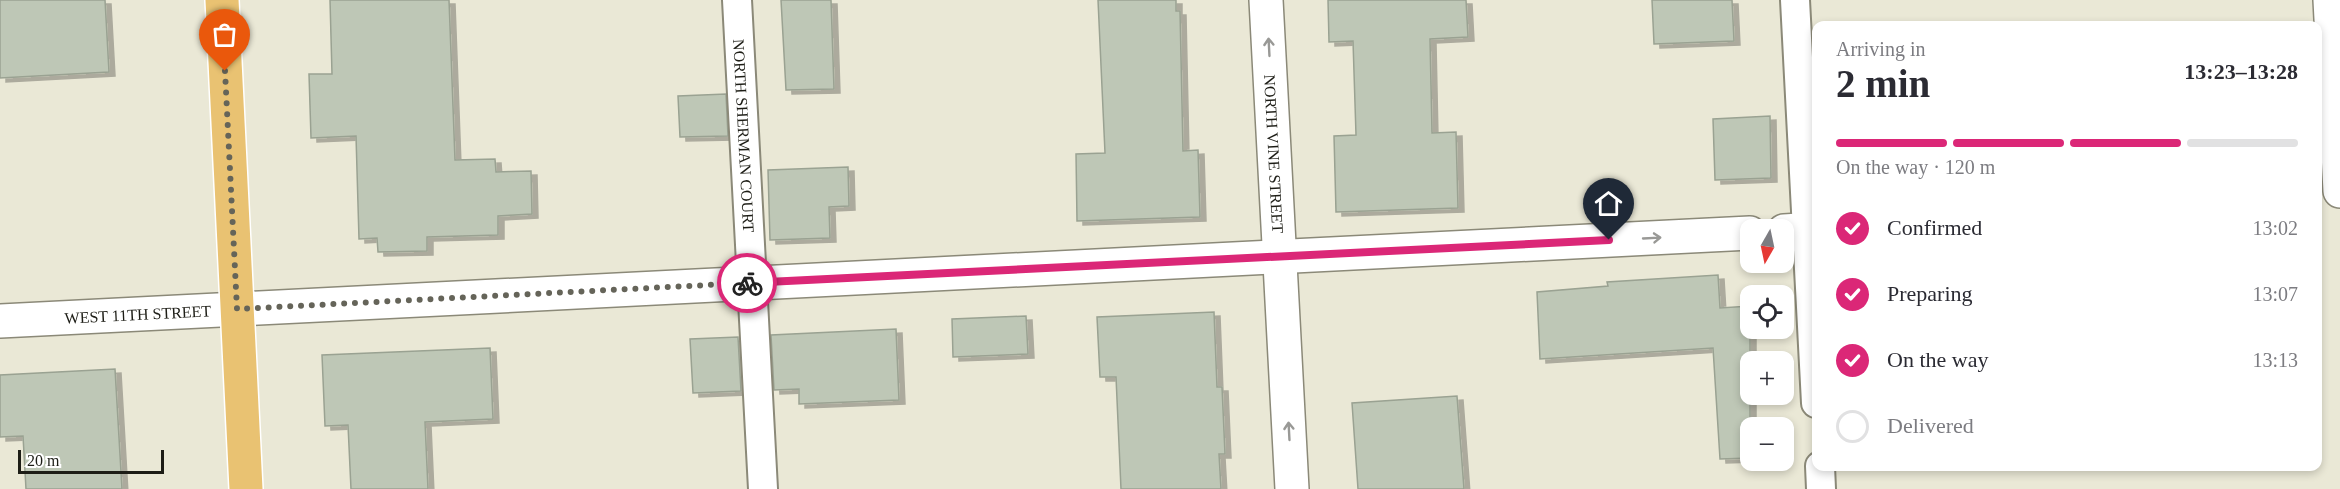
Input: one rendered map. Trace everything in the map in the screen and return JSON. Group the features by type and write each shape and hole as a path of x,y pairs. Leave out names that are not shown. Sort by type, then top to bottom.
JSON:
{"main road":[{"path":"222,0 246,489"}],"street":[{"name":"NORTH VINE STREET","path":"1266,0 1292,489"},
{"path":"2330,0 2340,191"},
{"path":"2322,204 2340,203"},
{"name":"WEST 11TH STREET","path":"0,321 1740,234"}],"lane":[{"name":"NORTH SHERMAN COURT","path":"737,0 763,489"},
{"path":"1795,0 1802,230 1812,354"},
{"path":"1820,471 1821,489"}],"building":[{"path":"0,0 105,0 109,72 0,78"},
{"path":"330,0 449,0 455,160 495,159 496,172 531,171 532,214 498,216 498,235 427,237 427,251 378,252 377,238 359,239 356,136 311,138 309,74 332,74"},
{"path":"781,0 831,0 834,89 786,90"},
{"path":"1098,0 1176,0 1176,11 1180,11 1183,151 1198,150 1200,217 1077,221 1076,154 1105,153"},
{"path":"1328,0 1466,0 1468,37 1430,39 1432,133 1456,132 1458,208 1336,212 1334,136 1356,135 1353,41 1329,42"},
{"path":"1652,0 1732,0 1734,41 1654,44"},
{"path":"726,94 728,136 680,137 678,96"},
{"path":"1770,116 1771,178 1715,180 1713,119"},
{"path":"848,167 849,206 829,207 830,238 770,240 768,170"},
{"path":"1718,275 1720,308 1740,307 1740,339 1750,339 1750,351 1740,351 1740,405 1750,405 1750,417 1740,417 1740,458 1720,459 1713,348 1540,359 1537,292 1608,286 1607,282"},
{"path":"1214,312 1217,387 1222,387 1225,454 1219,454 1221,489 1121,489 1116,377 1100,377 1097,317"},
{"path":"1026,316 1028,354 953,357 952,319"},
{"path":"896,329 899,400 799,404 799,389 774,390 771,335"},
{"path":"738,337 741,391 693,393 690,339"},
{"path":"490,348 493,419 425,422 428,489 351,489 348,425 325,426 322,355"},
{"path":"115,369 122,489 26,489 23,436 0,437 0,375"},
{"path":"1457,396 1464,489 1358,489 1352,403"}],"way so far":[{"path":"225,71 237,309 747,283"}],"route":[{"path":"747,283 1609,240"}]}
